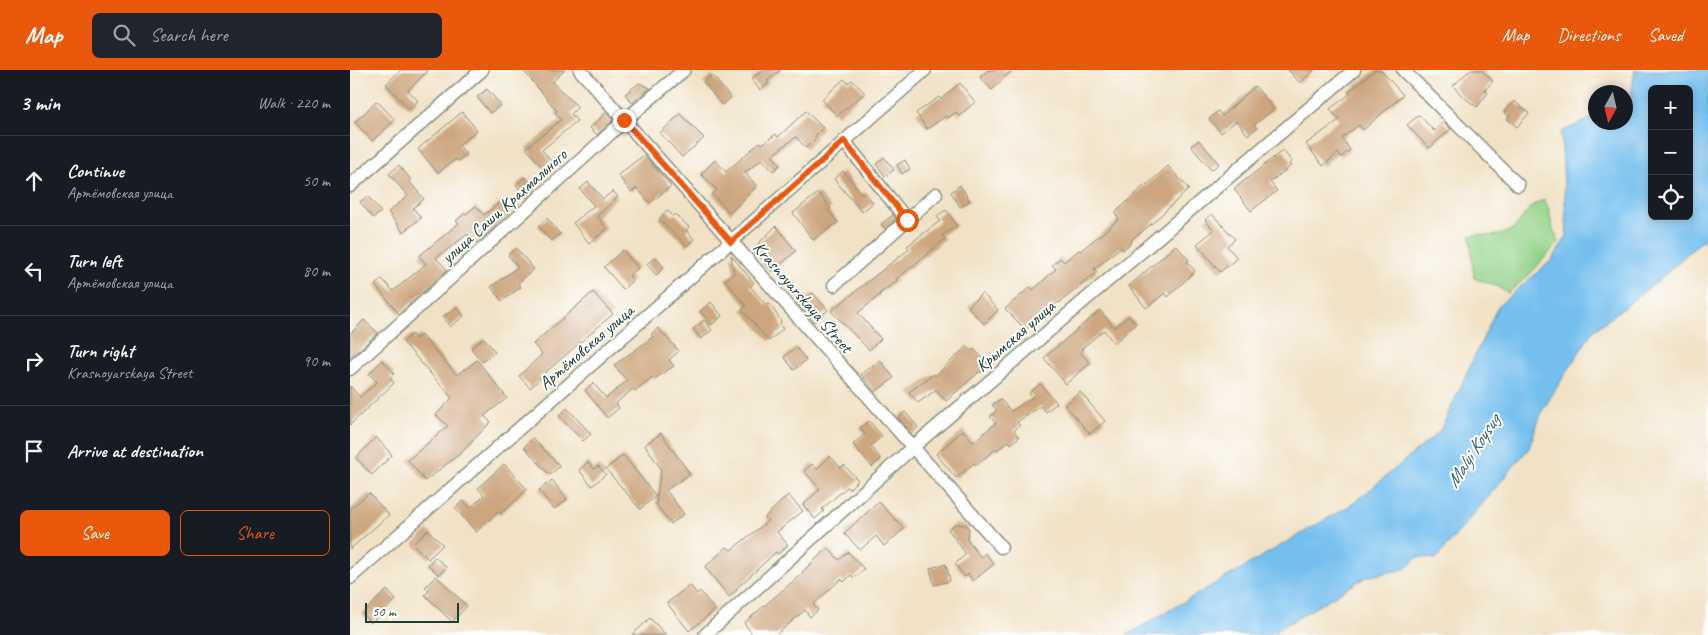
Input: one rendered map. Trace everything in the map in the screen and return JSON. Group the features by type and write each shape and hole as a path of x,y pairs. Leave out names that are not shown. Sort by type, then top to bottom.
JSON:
{"street":[{"path":"350,186 482,70"},
{"name":"Krasnoyarskaya Street","path":"580,70 1001,547"},
{"name":"улица Саши Крахмального","path":"350,369 624,120 684,70"},
{"name":"Артёмовская улица","path":"350,578 925,70"},
{"name":"Крымская улица","path":"705,635 913,447 1354,70"},
{"path":"1403,70 1518,185"},
{"path":"844,141 907,220"},
{"path":"834,285 936,194"}],"green space":[{"path":"1545,200 1552,227 1559,242 1530,274 1508,293 1496,286 1474,278 1470,236 1503,234 1514,228 1532,206"}],"water":[{"name":"Malyi Koysug","path":"1635,70 1708,70 1708,237 1659,280 1592,332 1542,411 1529,448 1436,559 1418,557 1405,569 1366,577 1269,635 1127,635 1354,503 1440,431 1498,306 1552,260 1567,236 1561,132 1588,120 1588,130 1633,130 1633,85"}],"building":[{"path":"401,70 429,70 408,90 418,101 409,109 386,84"},
{"path":"523,70 565,70 552,82 578,107 571,114 577,121 542,150 551,161 543,168 526,148 561,120 555,113 557,111"},
{"path":"764,70 781,70 767,81 769,83 760,90 751,79"},
{"path":"988,70 1012,70 992,90 980,77"},
{"path":"1288,70 1314,70 1300,83"},
{"path":"1375,70 1381,70 1403,95 1363,130 1359,125 1342,138 1350,150 1341,157 1338,153 1323,166 1306,144 1339,120 1330,109 1350,94 1348,92"},
{"path":"1470,70 1481,70 1493,81 1485,90 1488,93 1477,107 1461,95 1453,86"},
{"path":"712,75 731,98 722,105 703,82"},
{"path":"844,79 848,83 852,80 865,93 837,116 822,99"},
{"path":"639,83 650,88 632,103 625,94"},
{"path":"960,83 975,102 959,116 956,112 948,118 946,116 927,129 916,113 939,97 941,99"},
{"path":"1255,86 1274,109 1254,125 1257,128 1248,135 1236,121 1221,133 1209,119 1218,111 1222,116"},
{"path":"487,89 501,105 490,113 477,97"},
{"path":"377,101 395,120 372,141 355,122"},
{"path":"1514,101 1529,113 1517,127 1508,120 1509,116 1504,112"},
{"path":"806,111 823,128 815,136 816,138 806,148 796,137 772,155 780,165 773,171 762,159 745,173 757,186 730,213 712,194 717,190 701,174 715,160 726,172 760,142 762,144 776,134 778,137"},
{"path":"462,112 477,130 459,145 466,154 438,173 418,149"},
{"path":"607,112 613,120 597,135 590,128"},
{"path":"680,114 704,138 682,157 660,133"},
{"path":"1419,115 1434,131 1444,122 1451,129 1429,148 1407,125"},
{"path":"1199,140 1219,164 1211,170 1191,146"},
{"path":"1283,150 1292,162 1289,164 1291,166 1270,182 1277,191 1251,211 1234,189"},
{"path":"644,155 671,186 650,203 637,188 631,192 618,175"},
{"path":"884,157 894,170 885,176 876,164"},
{"path":"905,160 910,169 902,174 897,165"},
{"path":"399,165 424,199 413,208 421,218 403,232 388,212 408,196 389,174"},
{"path":"1168,166 1189,189 1131,240 1132,242 1123,250 1121,247 1094,269 1097,272 1043,314 1026,330 1005,309 1030,287 1033,290 1056,269 1052,265 1060,258 1064,262 1119,219 1115,213"},
{"path":"843,171 862,194 865,192 873,203 862,212 834,179"},
{"path":"525,177 536,189 527,198 516,185"},
{"path":"588,182 603,199 613,191 618,197 597,216 607,229 589,243 573,223 594,206 580,189"},
{"path":"960,185 970,201 960,207 951,192"},
{"path":"818,193 831,208 828,210 838,222 813,240 793,213"},
{"path":"368,196 381,212 373,218 360,202"},
{"path":"499,203 509,214 477,243 468,234 436,258 447,270 399,314 375,285 382,279 393,291 426,264 419,256 459,223 456,221 465,213 476,206 484,215"},
{"path":"667,210 673,216 675,214 689,227 686,230 694,239 687,246 659,219"},
{"path":"946,210 957,226 942,235 945,239 858,313 881,339 869,350 831,311 909,249 907,246 940,221 937,216"},
{"path":"1212,214 1235,239 1227,246 1237,258 1220,272 1197,244 1214,230 1205,220"},
{"path":"893,215 896,219 885,229 881,224"},
{"path":"547,218 560,234 551,241 538,226"},
{"path":"776,226 796,251 772,272 753,249"},
{"path":"1176,245 1189,260 1187,262 1195,271 1168,297 1165,293 1146,308 1129,286"},
{"path":"516,248 534,269 518,283 521,287 502,301 491,287 518,267 508,255"},
{"path":"623,250 638,268 629,276 633,280 623,289 604,267"},
{"path":"731,255 754,283 750,286 766,305 770,304 781,321 780,325 783,329 769,341 742,310 746,306 725,280 734,273"},
{"path":"655,257 664,267 656,275 647,264"},
{"path":"593,292 613,314 530,388 519,376 542,354 533,344"},
{"path":"813,293 828,310 814,322 799,305"},
{"path":"982,293 998,310 984,324 968,307"},
{"path":"711,302 722,316 712,325 700,311"},
{"path":"457,307 464,316 450,327 443,317"},
{"path":"1100,310 1114,328 1129,316 1136,324 1114,343 1104,330 1081,349 1083,350 1080,352 1090,363 1066,384 1044,358"},
{"path":"364,320 378,333 350,358 350,334"},
{"path":"704,320 712,330 701,339 693,329"},
{"path":"658,328 679,351 669,360 674,366 654,379 652,377 635,391 633,389 616,403 619,408 607,418 585,390 593,383 606,398 627,381 614,365 653,337 651,335"},
{"path":"412,334 415,339 421,335 457,375 477,360 507,398 484,416 491,422 461,453 425,481 408,460 448,426 436,415 452,398 403,342"},
{"path":"484,338 495,352 482,362 471,348"},
{"path":"967,346 971,351 974,349 989,365 946,401 936,390 918,403 909,392 934,374 935,376"},
{"path":"796,347 806,360 794,370 784,357"},
{"path":"382,360 394,373 390,378 394,383 350,425 350,386 360,397 377,382 369,374"},
{"path":"880,360 894,378 875,392 861,374"},
{"path":"1040,384 1057,403 1046,412 1041,406 1017,422 1020,425 1014,431 1019,437 1011,444 1009,441 996,449 976,465 974,463 956,478 936,454 963,430 973,442 996,423 990,417 997,410 992,405 1000,399 1011,411 1033,397 1029,393"},
{"path":"1080,392 1105,421 1090,434 1065,405"},
{"path":"567,408 591,434 583,441 559,416"},
{"path":"905,412 918,427 911,433 898,418"},
{"path":"869,421 882,436 871,446 881,459 872,467 853,444 865,434 860,428"},
{"path":"661,433 690,474 666,490 684,514 671,524 656,504 661,469 645,445"},
{"path":"376,437 392,455 372,475 356,458"},
{"path":"533,438 560,466 550,475 524,447"},
{"path":"623,455 656,496 640,509 606,469"},
{"path":"830,456 841,468 844,465 858,480 822,509 824,511 815,519 803,505 820,489 804,471 812,464 817,469"},
{"path":"588,462 594,469 598,466 606,474 592,486 579,470"},
{"path":"504,464 527,489 511,505 500,514 498,512 476,532 455,508 463,501 470,508 484,495 478,488"},
{"path":"552,480 567,500 554,509 539,490"},
{"path":"369,493 389,515 350,549 350,509"},
{"path":"788,495 803,511 777,532 788,545 778,554 776,552 729,597 705,567 727,547 731,550 768,521 765,517"},
{"path":"879,502 904,529 884,546 876,536 860,550 844,533"},
{"path":"955,524 966,525 969,529 967,540 981,557 985,553 994,564 973,581 968,574 965,577 955,564 966,554 948,529"},
{"path":"428,530 443,545 428,559 413,544"},
{"path":"828,548 839,560 848,552 864,569 854,578 851,575 844,582 841,579 813,605 818,610 810,617 805,610 776,635 753,635 744,623 803,573"},
{"path":"435,557 446,567 439,575 428,565"},
{"path":"946,564 950,581 934,585 930,568"},
{"path":"436,576 467,606 452,622 425,595 429,591 425,587"},
{"path":"690,585 697,594 700,591 715,610 689,631 667,603"},
{"path":"387,590 396,600 371,623 362,614"},
{"path":"650,618 666,635 632,635"}],"route":[{"path":"624,120 731,242 844,141 907,220"}]}
